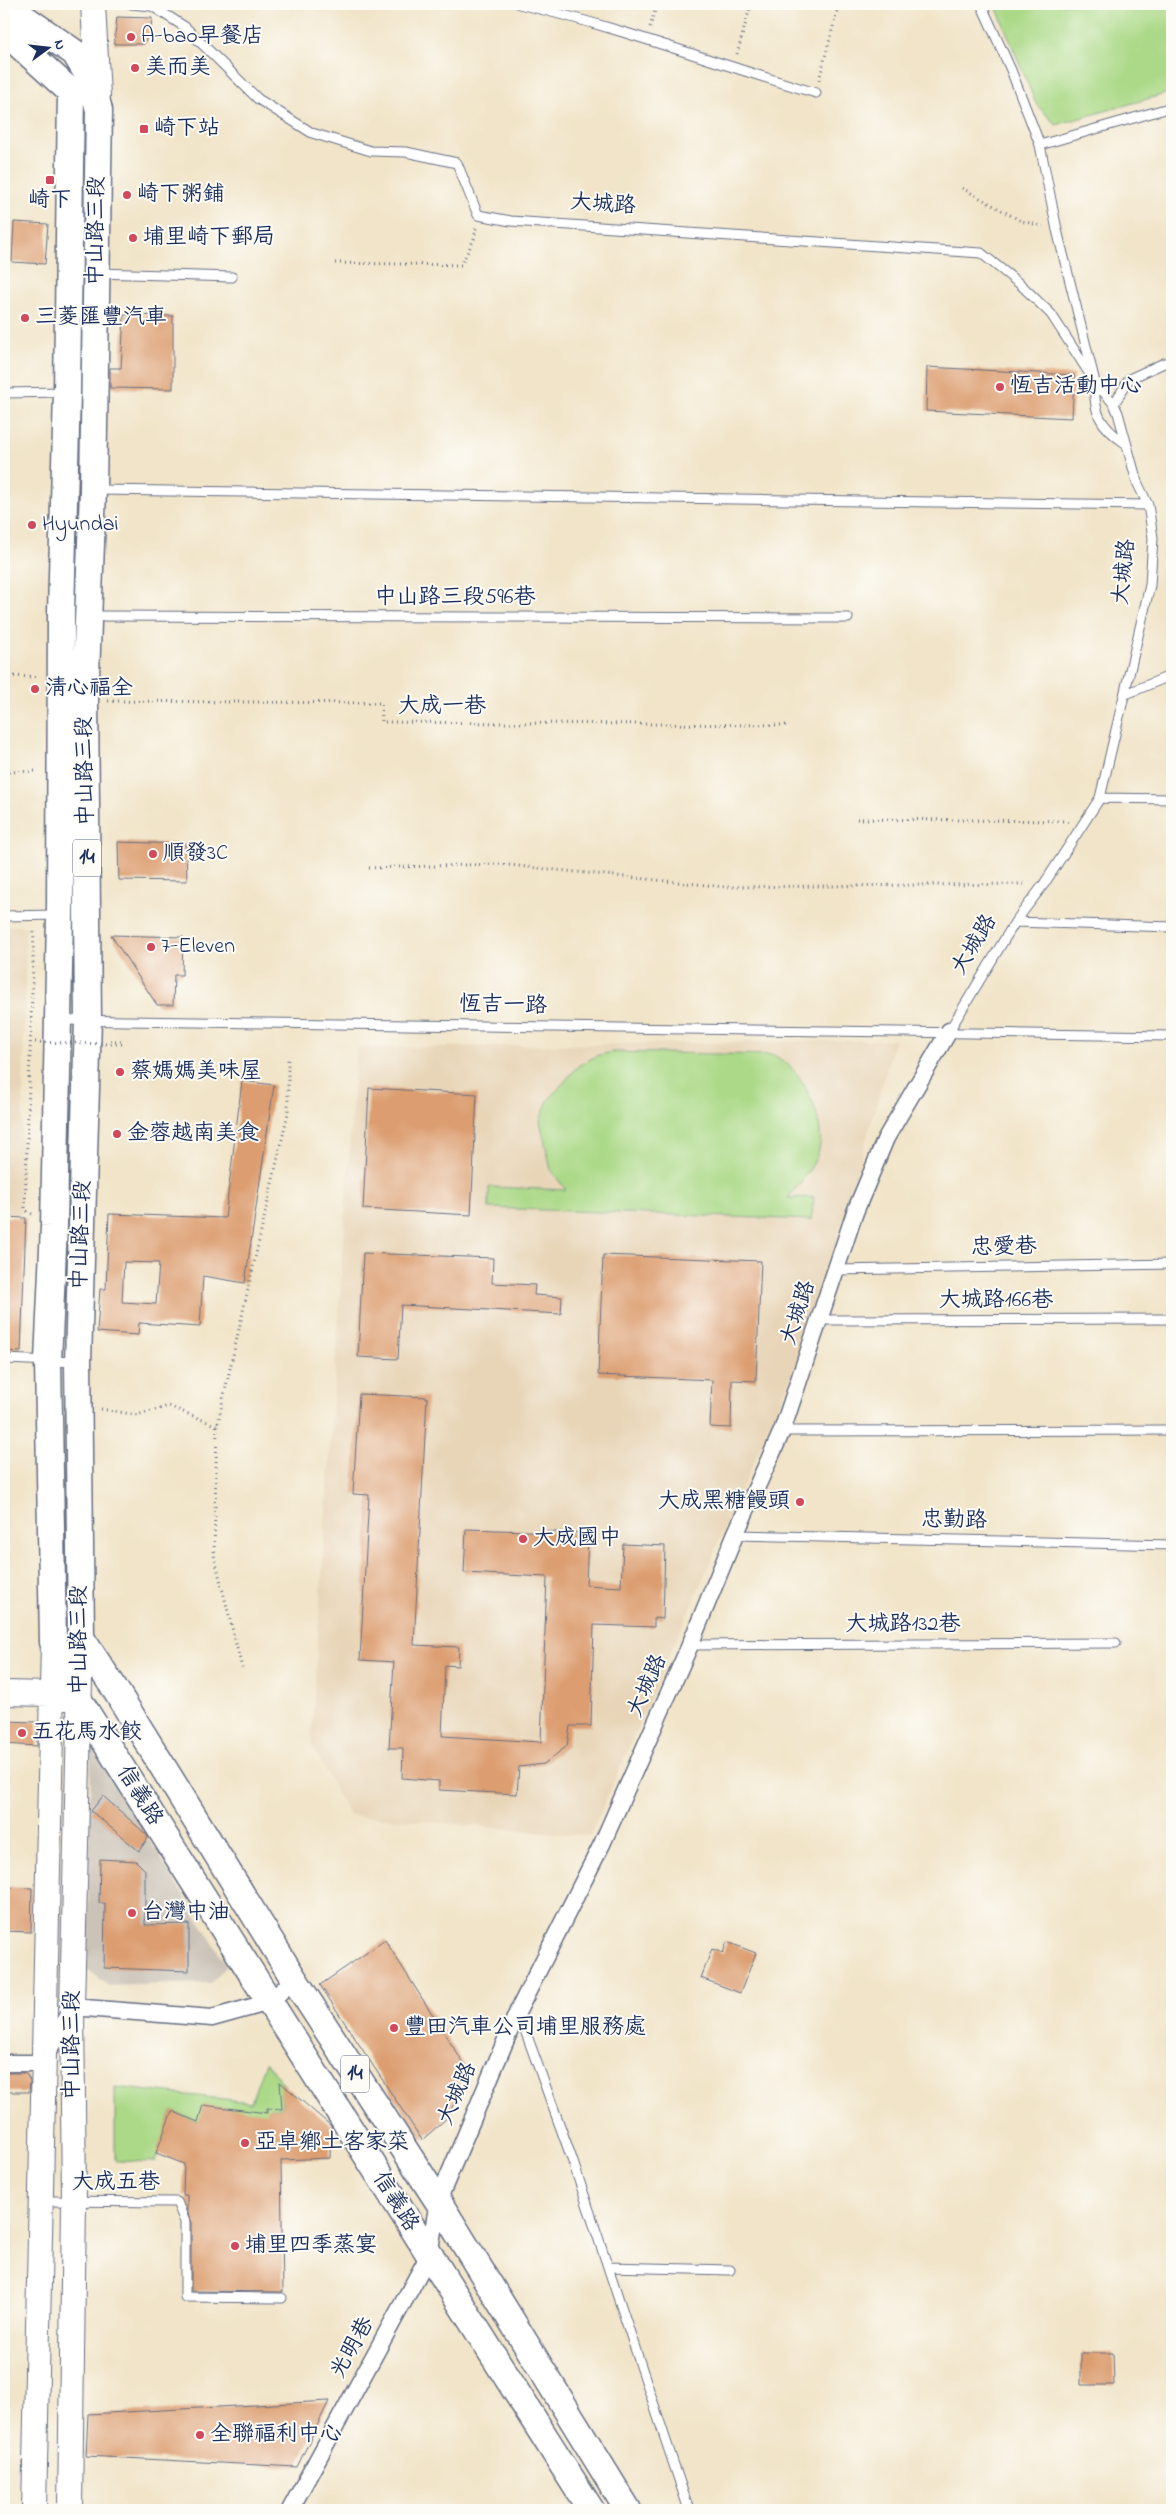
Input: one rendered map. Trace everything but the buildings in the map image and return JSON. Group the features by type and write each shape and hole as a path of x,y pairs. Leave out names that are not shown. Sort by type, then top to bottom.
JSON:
{"main road":[{"name":"中山路三段","path":"4,4 75,53 92,80 99,110 93,490 74,614 60,770 60,915 54,1226 48,1360 53,1642"},
{"path":"4,35 16,42 71,92"},
{"name":"中山路三段","path":"71,92 67,392 74,614 85,701 88,1019 78,1362 81,1638"},
{"path":"53,1642 81,1638"},
{"name":"信義路","path":"81,1638 113,1686 294,1979 438,2201 628,2510"},
{"name":"信義路","path":"53,1642 80,1702 591,2510"}],"street":[{"path":"71,92 75,53 92,4"},
{"path":"92,4 99,110"},
{"name":"大城路","path":"438,2201 518,2011 602,1844 690,1645 735,1535 782,1431 821,1320 855,1212 886,1138 949,1031"},
{"name":"中山路三段","path":"70,2510 74,2202 72,2007 81,1638"},
{"name":"中山路三段","path":"34,2510 50,1694 53,1642"},
{"path":"4,1693 50,1694 80,1702"},
{"path":"4,2063 42,2063 72,2007 212,2018 270,2002 294,1979"},
{"name":"光明巷","path":"290,2510 429,2256 438,2201"}],"lane":[{"path":"132,4 152,6 185,27 258,100 312,133 371,150 406,152 456,163 478,215"},
{"path":"519,4 559,8 733,69 816,93"},
{"path":"981,4 1011,70 1040,145 1057,230 1095,382 1093,404 1106,430 1125,443"},
{"path":"1040,145 1172,107"},
{"name":"大城路","path":"478,215 520,222 981,254 1021,284 1051,314 1095,382 1114,404 1137,482 1148,506 1153,538 1150,584 1126,694 1100,798 1044,884 1015,922 949,1031"},
{"path":"97,273 232,277"},
{"path":"1114,404 1129,379 1164,363 1172,362"},
{"path":"4,393 67,392"},
{"path":"93,490 1148,506"},
{"name":"中山路三段596巷","path":"74,614 848,618"},
{"path":"1126,694 1172,675"},
{"path":"1100,798 1172,799"},
{"path":"4,916 60,915"},
{"path":"1015,922 1172,927"},
{"name":"恆吉一路","path":"57,1020 949,1031 1172,1036"},
{"name":"忠愛巷","path":"836,1270 1172,1264"},
{"name":"大城路166巷","path":"821,1320 1172,1319"},
{"path":"4,1359 78,1362"},
{"path":"782,1431 1172,1430"},
{"name":"忠勤路","path":"735,1535 1172,1545"},
{"name":"大城路132巷","path":"690,1645 1116,1643"},
{"path":"518,2011 572,2159 689,2510"},
{"name":"大成五巷","path":"41,2201 176,2202 186,2222 185,2297 282,2298"},
{"path":"608,2268 730,2270"}],"path":[{"path":"646,39 657,4"},
{"path":"733,69 751,4"},
{"path":"816,93 839,4"},
{"path":"962,188 1021,221 1057,230"},
{"path":"335,263 461,265 474,239 478,215"},
{"name":"大成一巷","path":"85,701 381,703 382,722 786,725"},
{"path":"4,772 60,770"},
{"path":"857,819 1085,822"},
{"path":"369,868 498,864 725,887 1044,884"},
{"path":"34,915 25,1210 54,1226"},
{"path":"35,1042 122,1044 122,1041 104,1040"},
{"path":"242,1668 214,1555 217,1426 288,1113 288,1059"},
{"path":"78,1406 137,1415 169,1406 217,1426"}],"shaded area":[{"path":"4,926 26,926 21,1215 4,1215"},
{"name":"大成國中","path":"895,1040 810,1334 590,1836 349,1815 311,1744 356,1048"},
{"name":"台灣中油","path":"91,1745 227,1966 211,1983 109,1986 87,1969"}],"green space":[{"path":"995,4 1172,4 1172,92 1056,125 1036,104"},
{"path":"612,1052 774,1055 788,1065 806,1088 819,1126 820,1145 815,1160 788,1198 814,1197 811,1220 489,1208 489,1187 566,1190 551,1170 540,1121 547,1102 578,1066 596,1056"},
{"path":"265,2062 286,2087 281,2092 282,2108 269,2108 267,2133 198,2122 172,2111 155,2162 115,2161 115,2087 251,2102"}],"place":[{"name":"A-bao早餐店","path":"131,37"},
{"name":"美而美","path":"135,68"},
{"name":"崎下站","path":"144,129"},
{"name":"崎下","path":"50,180"},
{"name":"崎下粥鋪","path":"127,195"},
{"name":"埔里崎下郵局","path":"133,238"},
{"name":"三菱匯豐汽車","path":"25,318"},
{"name":"恆吉活動中心","path":"1000,387"},
{"name":"Hyundai","path":"32,525"},
{"name":"清心福全","path":"35,689"},
{"name":"順發3C","path":"153,854"},
{"name":"7-Eleven","path":"151,947"},
{"name":"蔡媽媽美味屋","path":"120,1072"},
{"name":"金蓉越南美食","path":"117,1134"},
{"name":"大成黑糖饅頭","path":"800,1502"},
{"name":"大成國中","path":"523,1539"},
{"name":"五花馬水餃","path":"22,1733"},
{"name":"台灣中油","path":"132,1913"},
{"name":"豐田汽車公司埔里服務處","path":"394,2028"},
{"name":"亞卓鄉土客家菜","path":"245,2143"},
{"name":"埔里四季蒸宴","path":"235,2246"},
{"name":"全聯福利中心","path":"200,2435"}]}
